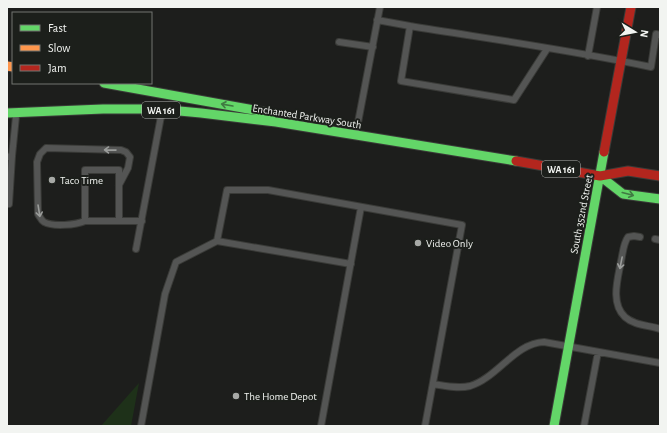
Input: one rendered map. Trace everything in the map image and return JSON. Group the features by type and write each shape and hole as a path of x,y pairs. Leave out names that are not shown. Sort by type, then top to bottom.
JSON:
{"main road":[{"name":"South 352nd Street","path":"554,426 631,7"},
{"path":"110,84 264,112 276,122"},
{"name":"Enchanted Parkway South","path":"12,113 103,109 163,110 276,122 600,176 628,171 660,176"},
{"name":"Enchanted Parkway South","path":"600,176 623,194 660,199"}],"lane":[{"path":"356,135 380,7"},
{"path":"588,56 597,7"},
{"path":"377,20 651,67 656,34 660,35"},
{"path":"410,26 401,81 499,98 514,100 547,49"},
{"path":"339,42 372,47"},
{"path":"136,249 163,110"},
{"path":"7,204 9,204 12,113"},
{"path":"119,185 128,168 130,157 126,152 121,150 46,148 40,154 37,162 38,214 42,221 55,224 77,224 85,221 142,221"},
{"path":"85,221 85,170 119,170 119,221"},
{"path":"217,241 227,190 268,190 462,225 425,426"},
{"path":"322,426 361,207"},
{"path":"640,237 628,237 624,245 616,293 618,306 625,317 631,321 660,329"},
{"path":"141,426 165,294 176,262 217,241 351,264"},
{"path":"433,384 453,387 471,385 481,380 518,352 538,342 660,363"},
{"path":"584,426 598,352"}],"green space":[{"path":"139,383 131,426 101,426"}],"traffic: fast":[{"path":"110,84 265,112 271,118"},
{"path":"7,113 103,109 158,109 201,113 276,122 516,161"},
{"path":"554,426 604,152"},
{"path":"600,176 623,194 660,199"}],"traffic: slow":[{"path":"7,66 12,67"}],"traffic: jam":[{"path":"604,152 631,7"},
{"path":"516,161 600,176 628,171 660,176"}],"place":[{"name":"Taco Time","path":"52,180"},
{"name":"Video Only","path":"418,243"},
{"name":"The Home Depot","path":"236,396"}]}
